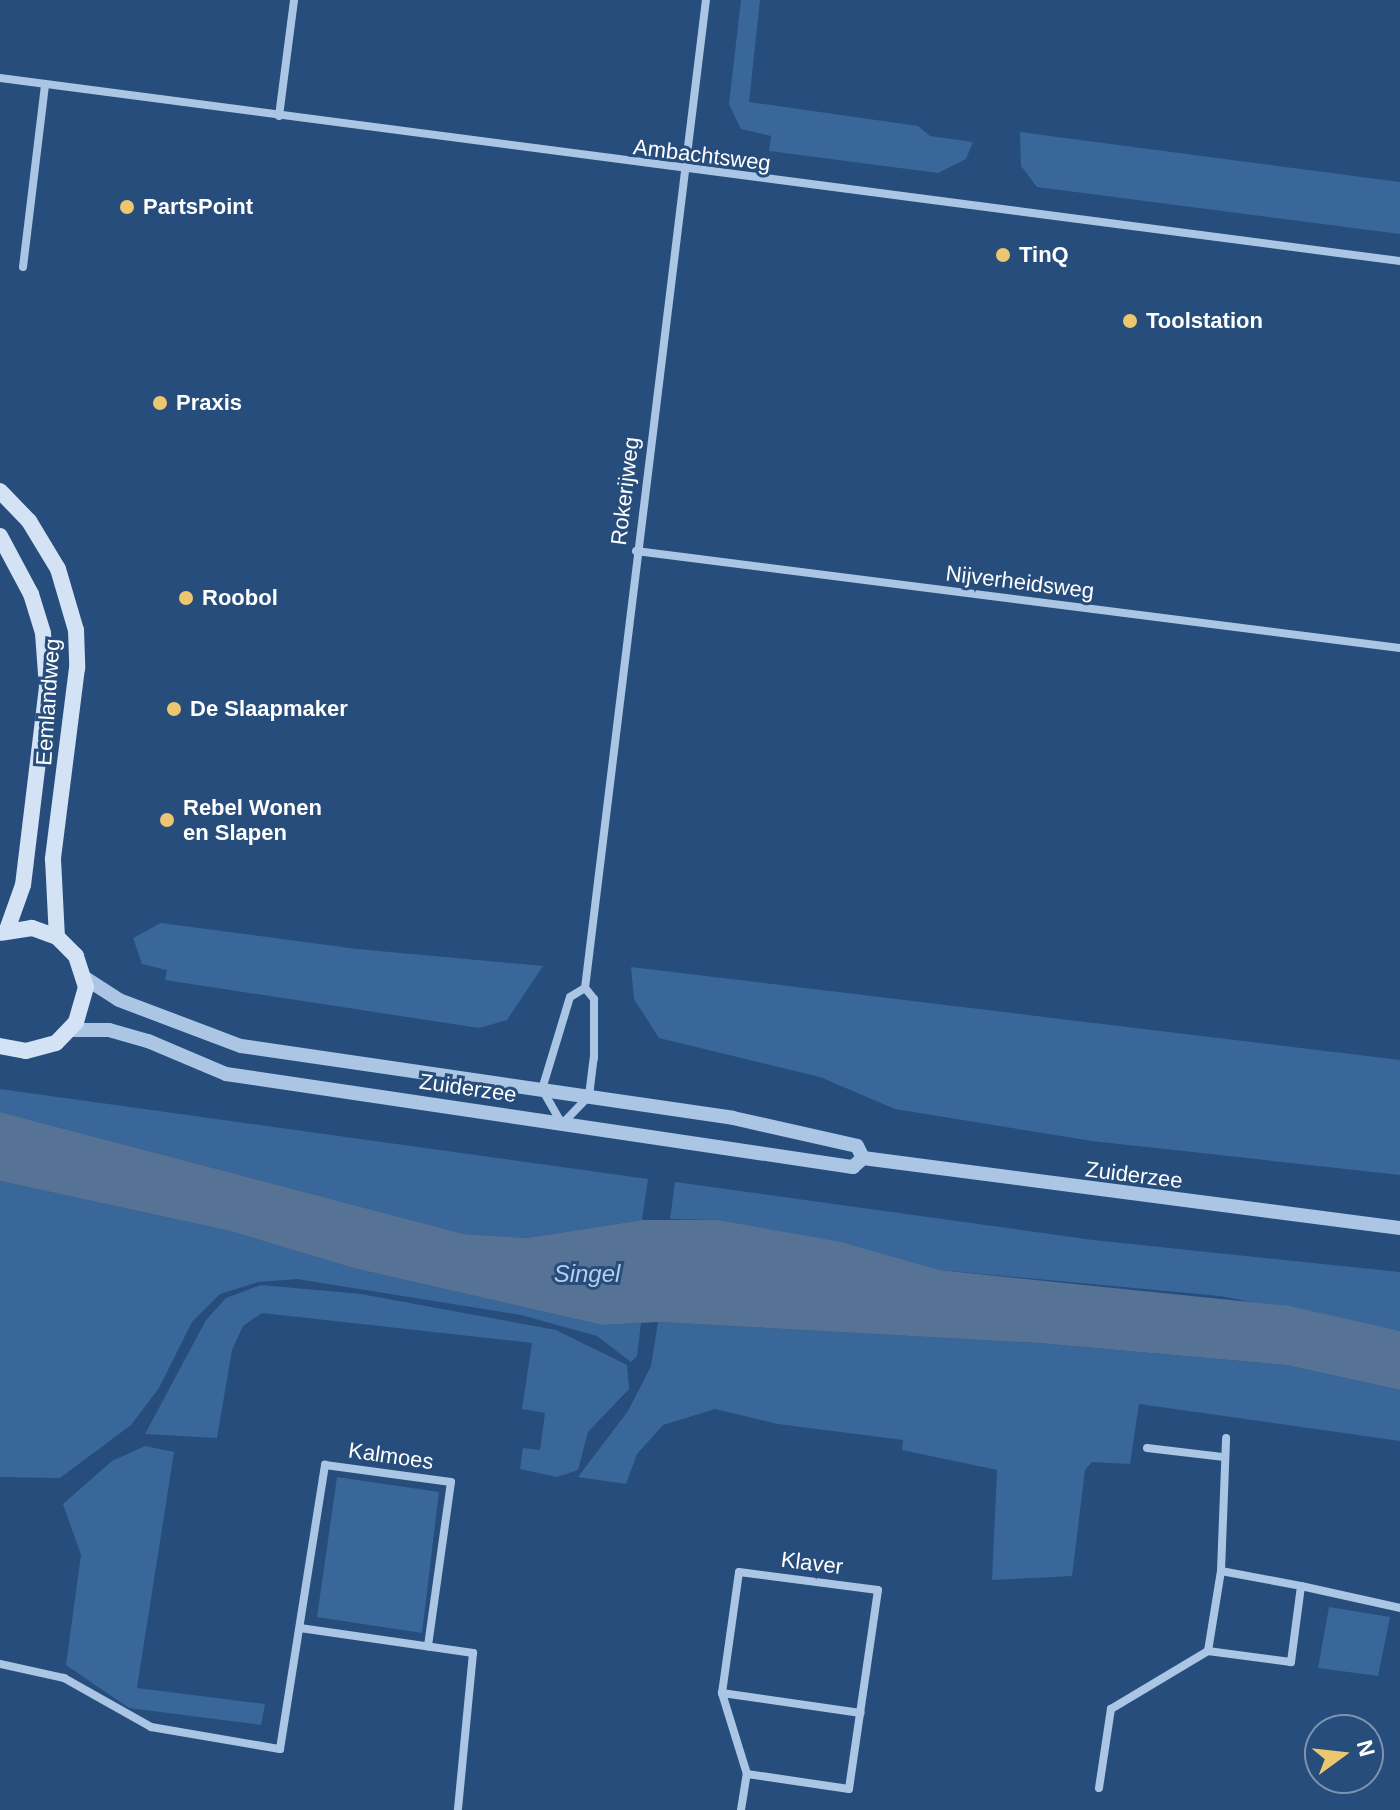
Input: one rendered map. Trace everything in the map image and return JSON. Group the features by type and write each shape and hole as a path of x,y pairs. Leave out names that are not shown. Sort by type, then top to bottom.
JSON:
{"main road":[{"name":"Eemlandweg","path":"0,491 35,528 58,569 76,630 77,668 53,859 57,937"},
{"name":"Eemlandweg","path":"0,536 35,607 47,687 23,885 3,932"},
{"path":"0,1046 36,1050 70,1030 84,1006 85,978 76,956 57,937 32,928 3,932"}],"street":[{"path":"279,116 294,0"},
{"name":"Rokerijweg","path":"589,1096 594,999 585,988 636,551 706,0"},
{"name":"Ambachtsweg","path":"0,78 683,171 1400,261"},
{"path":"23,267 45,84"},
{"name":"Nijverheidsweg","path":"636,551 1400,648"},
{"name":"Zuiderzee","path":"85,978 119,1000 241,1046 589,1096 804,1132 857,1146 863,1158"},
{"name":"Rokerijweg","path":"542,1089 570,997 585,988"},
{"name":"Zuiderzee","path":"70,1030 109,1030 148,1041 213,1072 562,1124 853,1167 863,1158 1400,1228"},
{"path":"542,1089 562,1124 589,1096"},
{"path":"1208,1651 1221,1571 1226,1438"},
{"path":"1147,1448 1224,1457"},
{"name":"Kalmoes","path":"0,1664 64,1678 151,1727 280,1749 325,1465 451,1482 428,1646"},
{"path":"1221,1571 1400,1608"},
{"name":"Klaver","path":"741,1810 747,1774 722,1693 739,1572 878,1590 849,1789 747,1774"},
{"path":"1099,1788 1111,1709 1208,1651 1291,1662 1301,1586"},
{"path":"300,1628 473,1653 458,1810"},
{"path":"722,1693 861,1713"}],"shaded area":[{"path":"741,0 760,0 749,102 918,126 930,136 973,142 966,159 938,173 769,151 771,136 741,129 729,104"},
{"path":"1020,132 1400,182 1400,234 1037,187 1021,166"},
{"path":"161,923 357,949 543,966 507,1020 479,1028 165,980 167,970 142,964 133,938"},
{"path":"631,967 1400,1060 1400,1175 1092,1141 895,1109 820,1077 659,1038 634,999"},
{"path":"0,1089 648,1179 642,1220 527,1238 464,1234 0,1112"},
{"path":"0,1181 230,1231 353,1268 602,1325 641,1323 637,1356 631,1362 597,1336 521,1315 297,1279 258,1282 220,1294 192,1322 159,1388 131,1425 60,1478 0,1477"},
{"path":"675,1182 1093,1240 1400,1272 1400,1331 1220,1296 939,1270 717,1220 670,1219"},
{"path":"261,1285 361,1294 556,1330 627,1365 629,1389 588,1432 578,1470 557,1477 520,1469 523,1448 540,1450 545,1413 522,1409 532,1343 262,1313 243,1326 232,1350 217,1438 145,1434 206,1320 226,1298"},
{"path":"658,1322 1038,1343 1286,1365 1400,1390 1400,1441 1139,1404 1130,1464 1092,1462 1085,1470 1072,1576 992,1580 997,1470 902,1450 903,1440 778,1424 715,1409 663,1425 637,1454 626,1484 578,1477 628,1411 651,1366"},
{"path":"145,1446 174,1452 137,1688 265,1704 261,1725 129,1708 66,1665 81,1555 63,1504 112,1461"},
{"path":"337,1477 439,1492 422,1633 317,1617"},
{"path":"1329,1607 1390,1617 1378,1676 1318,1668"}],"water":[{"name":"Singel","path":"0,1112 464,1234 527,1238 642,1220 717,1220 841,1242 939,1270 1289,1306 1400,1331 1400,1390 1286,1365 1038,1343 658,1322 602,1325 353,1268 230,1231 0,1181"}],"place":[{"name":"PartsPoint","path":"127,207"},
{"name":"TinQ","path":"1003,255"},
{"name":"Toolstation","path":"1130,321"},
{"name":"Praxis","path":"160,403"},
{"name":"Roobol","path":"186,598"},
{"name":"De Slaapmaker","path":"174,709"},
{"name":"Rebel Wonen en Slapen","path":"167,820"}]}
